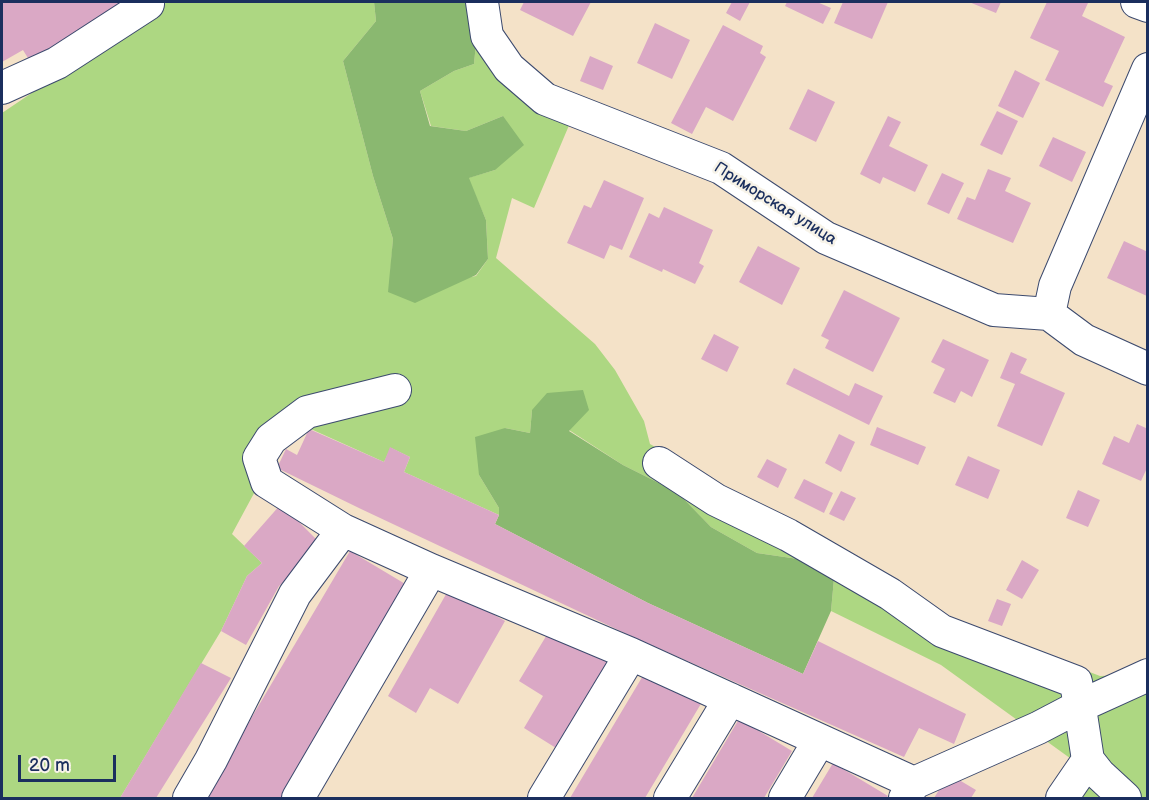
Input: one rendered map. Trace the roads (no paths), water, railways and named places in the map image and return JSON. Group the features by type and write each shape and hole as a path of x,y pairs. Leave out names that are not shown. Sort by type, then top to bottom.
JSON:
{"street":[{"name":"Приморская улица","path":"482,2 487,36 509,68 545,99 721,168 826,238 994,310 1049,314"},
{"path":"1137,2 1148,6"},
{"path":"2,88 57,63 148,4"},
{"path":"1148,69 1055,286 1049,314 1084,340 1148,369"},
{"path":"395,390 307,412 271,439 259,458 267,482 343,530 730,699 819,741 910,791 1080,706 1148,675"},
{"path":"659,463 716,500 789,535 890,594 942,632 1076,682 1088,760 1099,774 1125,798"},
{"path":"189,798 211,760 295,594 343,530"},
{"path":"298,798 431,570"},
{"path":"544,798 631,654"},
{"path":"670,798 730,699"},
{"path":"785,798 819,741"},
{"path":"1062,798 1088,760"}]}
